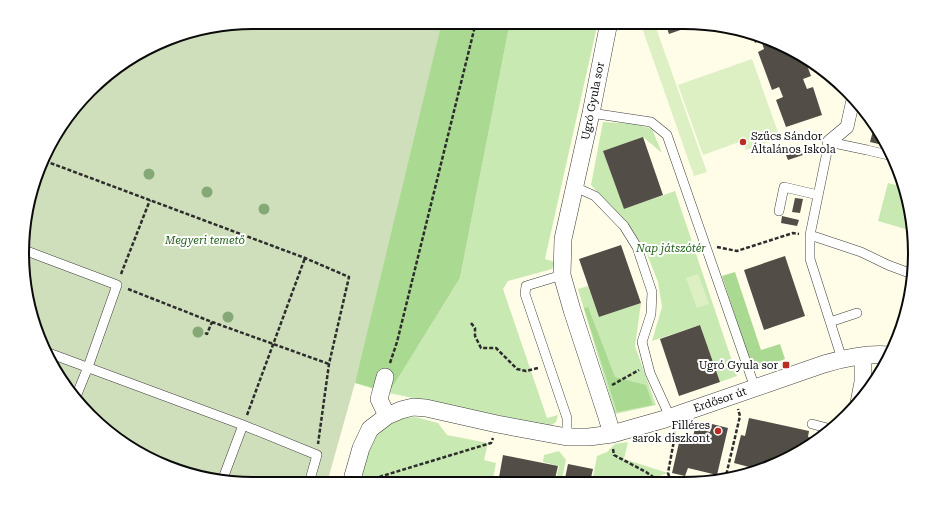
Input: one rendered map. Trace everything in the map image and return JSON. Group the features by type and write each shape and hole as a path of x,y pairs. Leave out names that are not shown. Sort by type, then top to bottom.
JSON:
{"street":[{"name":"Ugró Gyula sor","path":"608,29 591,113 563,239 562,275 612,434"},
{"path":"829,142 847,127 852,105"},
{"name":"Erdősor út","path":"354,477 362,448 370,430 387,416 413,407 426,408 497,424 567,437 589,437 612,434 670,417 824,364 842,359 883,355"},
{"path":"862,390 863,356"},
{"path":"385,377 379,398 387,416"}],"lane":[{"path":"591,113 652,122 668,135 755,388"},
{"path":"842,359 810,259 810,236 818,194 829,142 885,154"},
{"path":"575,187 595,196 624,226 637,247 652,292 650,314 642,342 650,372 670,417"},
{"path":"779,211 784,187 818,194"},
{"path":"810,236 861,252 907,272"},
{"path":"29,252 117,285 78,392"},
{"path":"562,275 526,286 525,294 567,418 567,437"},
{"path":"830,322 857,313"},
{"path":"53,355 243,424 317,455 311,477"},
{"path":"224,475 243,424"},
{"path":"812,424 824,427"}],"path":[{"path":"385,377 398,335 474,29"},
{"path":"48,162 305,258 349,277 329,364 317,455"},
{"path":"150,200 117,285 273,345 329,364"},
{"path":"707,251 716,247 737,251 793,233 810,236"},
{"path":"243,424 305,258"},
{"path":"204,333 207,334 212,322"},
{"path":"470,323 475,328 475,336 481,348 496,348 517,369 526,371 548,365"},
{"path":"598,391 648,366"},
{"path":"727,473 740,416 733,395"},
{"path":"669,477 668,473 675,435 670,417"},
{"path":"380,477 491,443 497,424"},
{"path":"612,434 614,455 653,477"}],"green space":[{"name":"Megyeri temető","path":"238,29 440,29 355,383 329,477 238,477 209,473 181,465 154,454 117,431 85,401 75,389 52,352 41,325 33,297 29,268 29,238 33,209 41,181 59,141 85,105 117,75 141,59 167,46 209,33"},
{"path":"262,29 509,29 460,278 389,393 355,383 365,271 184,40 220,32"},
{"path":"509,29 596,29 545,259 555,262 552,269 508,281 503,289 547,418 558,415 556,422 550,426 389,393 460,278"},
{"path":"642,29 656,29 707,172 694,176"},
{"path":"752,59 780,138 746,150 742,141 703,155 678,85"},
{"name":"Nap játszótér","path":"603,122 636,124 652,129 662,153 643,137 624,209 675,191 737,376 720,382 700,325 652,341 662,307 658,282 645,249 630,227 591,185"},
{"path":"888,183 897,185 904,209 907,229 878,221"},
{"path":"735,272 761,350 780,344 785,359 753,371 722,276"},
{"path":"698,274 709,304 697,308 686,278"},
{"path":"588,286 599,317 641,303 635,346 656,405 615,414 578,289"},
{"path":"588,307 615,377 646,385 653,405 617,412 584,308"},
{"path":"415,417 438,423 447,435 488,443 484,460 496,463 493,477 368,477 361,475 373,439 386,427 398,419"},
{"path":"628,442 624,459 668,473 659,476 593,477 597,456 607,452 615,444"},
{"path":"559,451 566,460 562,477 556,477 559,466 543,462 544,455"}],"building":[{"path":"667,29 683,29 669,34"},
{"path":"762,43 783,52 808,67 811,76 803,79 807,89 813,87 822,115 786,127 776,100 783,97 779,87 772,90 758,52 764,49"},
{"path":"872,133 880,144 870,142"},
{"path":"643,137 663,195 624,209 603,151"},
{"path":"799,145 803,155 788,160 784,150"},
{"path":"795,198 803,199 800,213 792,212"},
{"path":"782,216 799,220 797,226 781,223"},
{"path":"621,245 641,303 599,317 579,259"},
{"path":"785,256 805,316 764,330 744,270"},
{"path":"700,325 720,382 679,396 660,339"},
{"path":"749,418 809,431 808,437 810,438 783,454 749,467 734,463 741,435 745,436"},
{"path":"712,424 728,428 717,474 688,468 685,476 672,473 681,434 693,437 695,428 710,432"},
{"path":"503,455 558,466 555,477 499,477"},
{"path":"568,464 593,469 591,477 565,477"}],"place":[{"name":"Szűcs Sándor Általános Iskola","path":"743,142"},
{"name":"Ugró Gyula sor","path":"786,365"},
{"name":"Filléres sarok diszkont","path":"718,431"}]}
